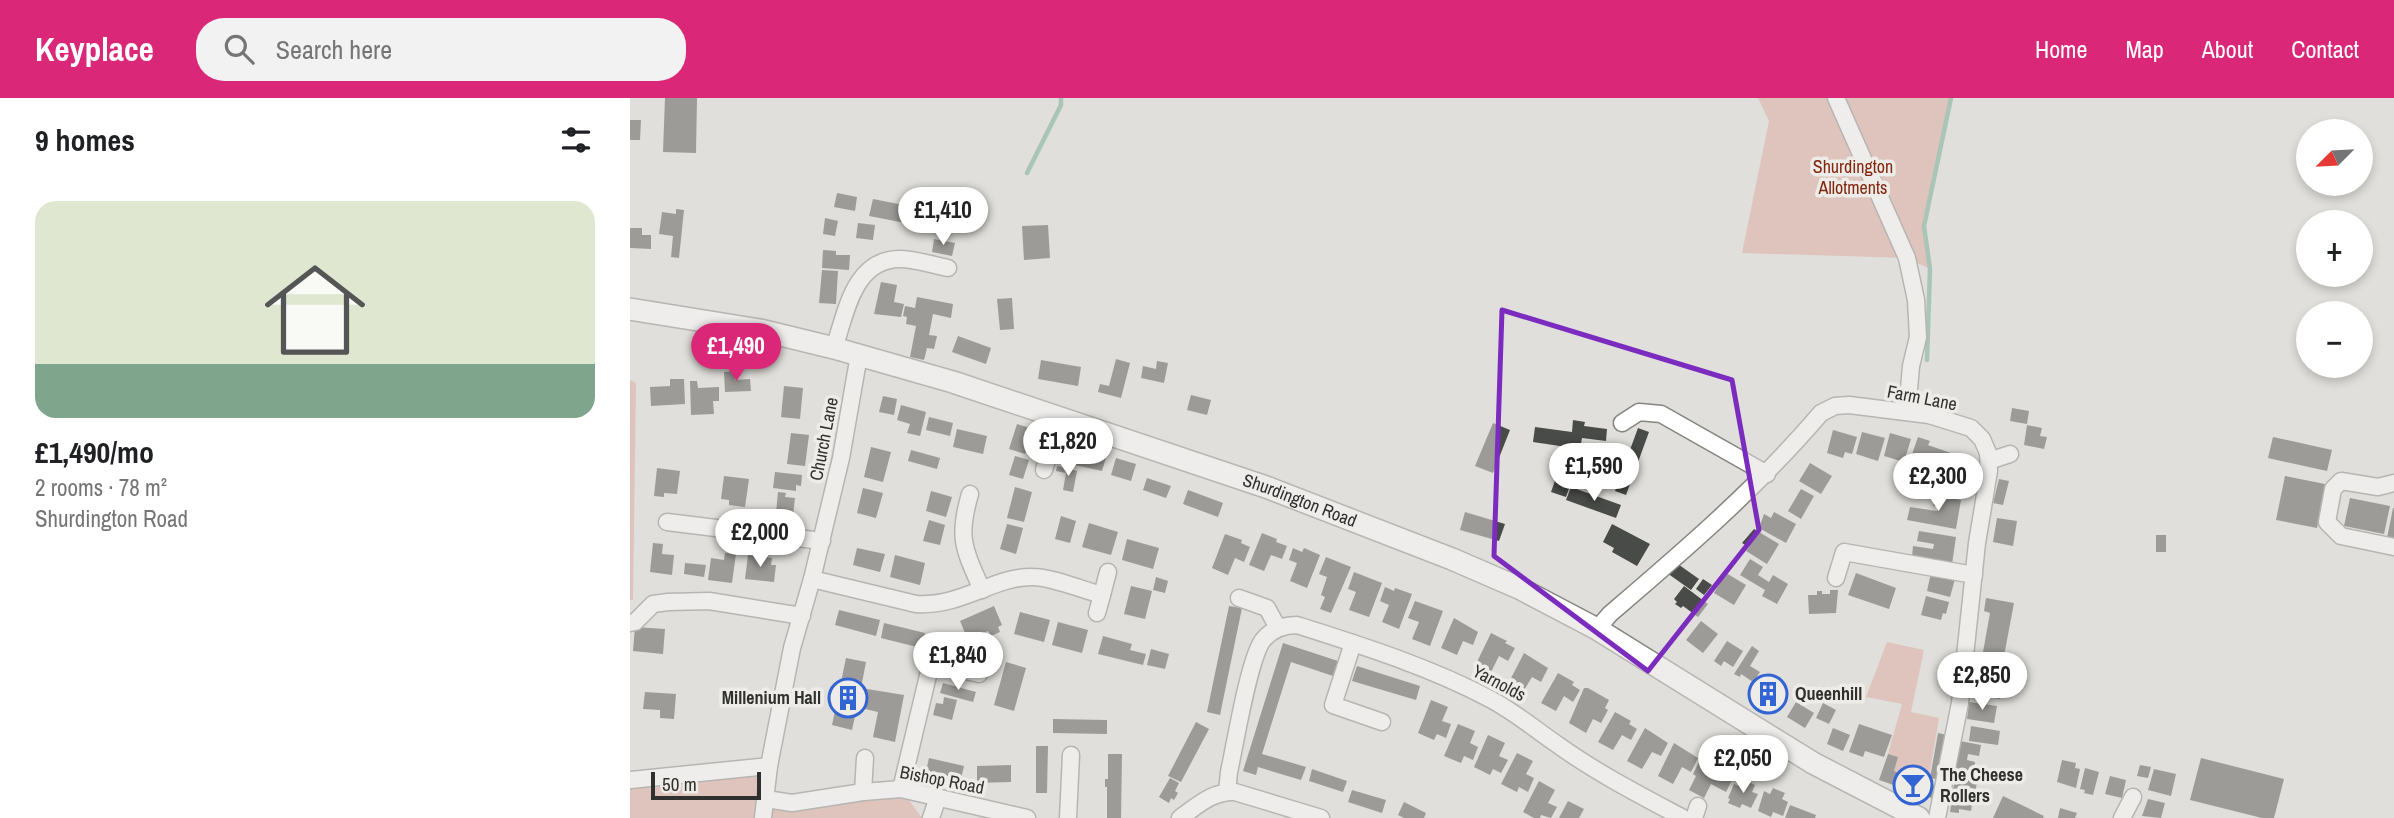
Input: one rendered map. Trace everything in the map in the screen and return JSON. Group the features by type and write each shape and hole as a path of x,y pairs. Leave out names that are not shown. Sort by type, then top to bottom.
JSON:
{"main road":[{"name":"Shurdington Road","path":"630,309 760,330 953,382 1266,487 1452,559 1519,588 1597,629 1813,763 1919,818"}],"street":[{"path":"1836,98 1907,258 1916,300 1918,337 1911,366 1907,412"},
{"path":"834,348 854,289 870,269 884,261 900,259 948,268"},
{"name":"Church Lane","path":"763,818 769,766 790,660 842,458 859,355"},
{"name":"Farm Lane","path":"1597,629 1609,614 1703,534 1767,474 1821,413 1828,409 1849,405 1907,412 1928,415 1971,428 1982,439 1989,461"},
{"path":"1622,423 1639,412 1661,414 1767,474"},
{"path":"1044,470 1060,417"},
{"path":"1937,818 1975,575 1989,461 2010,454"},
{"path":"2394,483 2378,487 2341,481 2333,489 2327,522 2341,536 2394,547"},
{"path":"971,494 963,518 962,538 982,590"},
{"path":"667,522 822,541"},
{"path":"1836,578 1844,552 1975,575"},
{"path":"1097,613 1108,572"},
{"path":"812,579 916,604 933,605 1034,576 1102,595"},
{"path":"1227,792 1229,772 1257,650 1266,637 1278,628 1266,608 1239,598"},
{"path":"630,623 635,622 653,604 668,602 709,601 802,616"},
{"name":"Yarnolds","path":"1278,628 1297,625 1444,676 1493,700 1591,767 1683,818"},
{"path":"1353,643 1333,705 1382,722"},
{"path":"901,789 931,663 979,674"},
{"path":"1068,818 1071,755"},
{"path":"863,792 865,758"},
{"path":"630,780 769,766"},
{"name":"Bishop Road","path":"766,799 792,803 901,789 1027,818"},
{"path":"1180,818 1213,795 1227,792 1235,792 1321,818"},
{"path":"931,818 938,797"},
{"path":"2122,818 2133,797"}],"highlighted area":[{"path":"1502,310 1732,380 1759,530 1648,671 1494,556"}],"green space":[{"name":"Shurdington Allotments","path":"1758,98 1951,98 1924,226 1930,269 1907,258 1742,253 1769,121"},
{"path":"630,380 636,383 633,600 630,600"},
{"path":"1887,642 1924,650 1911,712 1939,718 1928,783 1894,771 1898,757 1888,754 1902,704 1866,697"},
{"path":"769,766 765,799 901,789 922,818 630,818 630,780"}],"building":[{"path":"665,98 697,98 696,153 663,152"},
{"path":"630,120 641,120 640,140 630,140"},
{"path":"837,193 857,197 855,211 834,207"},
{"path":"873,199 929,210 926,227 869,216"},
{"path":"676,209 684,210 679,258 671,257 673,236 659,234 662,212 676,214"},
{"path":"931,212 951,216 948,231 928,227"},
{"path":"825,218 838,221 835,236 823,234"},
{"path":"858,223 875,225 873,240 856,238"},
{"path":"1048,225 1050,258 1024,260 1022,226"},
{"path":"630,228 642,228 642,235 651,235 651,249 630,248"},
{"path":"934,239 955,243 952,256 932,252"},
{"path":"823,250 836,251 836,255 850,255 849,270 822,268"},
{"path":"822,270 838,271 836,304 819,303"},
{"path":"881,282 897,285 894,302 904,304 901,317 874,314"},
{"path":"917,297 953,304 951,318 933,314 929,335 937,336 934,349 927,348 924,360 910,357 916,326 906,324 907,317 903,316 905,306 915,308"},
{"path":"1012,298 1014,329 1000,330 997,299"},
{"path":"958,336 991,348 986,364 952,352"},
{"path":"1116,359 1130,363 1121,398 1098,392 1100,384 1109,386"},
{"path":"1041,360 1081,367 1078,386 1038,379"},
{"path":"1157,361 1168,363 1164,383 1141,378 1143,366 1156,369"},
{"path":"735,371 735,380 750,379 751,391 725,392 724,372"},
{"path":"670,379 684,379 685,404 651,406 650,387 670,386"},
{"path":"690,381 697,381 698,388 719,387 719,401 713,401 714,414 691,415"},
{"path":"784,386 803,388 800,419 781,417"},
{"path":"1191,395 1211,400 1207,415 1187,410"},
{"path":"883,396 897,399 894,415 879,412"},
{"path":"901,405 926,412 920,436 907,433 910,424 897,420"},
{"path":"2012,408 2029,411 2027,424 2010,421"},
{"path":"929,417 953,423 950,436 926,430"},
{"path":"1573,420 1585,422 1584,426 1607,429 1606,441 1582,438 1580,449 1533,442 1535,427 1572,432"},
{"path":"1493,423 1510,430 1493,473 1475,466"},
{"path":"1017,424 1033,429 1025,454 1009,449"},
{"path":"2027,425 2042,428 2040,436 2047,437 2044,449 2024,445"},
{"path":"1638,428 1649,432 1626,495 1615,491"},
{"path":"957,429 987,436 983,454 953,447"},
{"path":"1833,430 1857,437 1852,454 1845,452 1843,458 1827,453"},
{"path":"1862,432 1885,438 1878,461 1856,454"},
{"path":"791,433 809,435 805,466 787,464"},
{"path":"1890,433 1911,439 1904,462 1884,456"},
{"path":"1918,437 1930,441 1928,445 1962,457 1967,464 1960,484 1948,479 1952,468 1925,459 1923,464 1910,460"},
{"path":"2273,437 2332,450 2327,471 2268,458"},
{"path":"1075,446 1107,454 1102,471 1070,464"},
{"path":"871,447 891,452 883,482 864,477"},
{"path":"911,450 940,458 937,469 908,461"},
{"path":"1015,456 1029,460 1023,479 1009,475"},
{"path":"1116,458 1136,464 1131,481 1111,475"},
{"path":"1562,461 1577,466 1566,497 1551,492"},
{"path":"1810,463 1832,476 1821,494 1799,481"},
{"path":"1057,466 1077,471 1073,492 1063,490 1066,473 1056,471"},
{"path":"657,468 680,471 677,494 664,493 664,497 654,496"},
{"path":"775,472 802,475 801,486 796,485 796,491 773,488"},
{"path":"724,476 749,479 745,507 729,505 729,500 721,499"},
{"path":"2285,476 2325,484 2317,528 2276,520"},
{"path":"1147,478 1171,486 1166,498 1143,490"},
{"path":"1999,479 2009,481 2003,505 1993,503"},
{"path":"1015,487 1032,492 1024,522 1007,518"},
{"path":"1571,487 1621,505 1616,518 1566,500"},
{"path":"863,488 883,493 876,518 857,513"},
{"path":"1801,489 1814,496 1801,519 1788,511"},
{"path":"1188,490 1223,503 1218,517 1183,504"},
{"path":"931,491 952,497 946,517 926,511"},
{"path":"778,492 786,493 785,497 795,498 793,515 776,513"},
{"path":"1934,495 1961,500 1956,529 1907,520 1910,507 1937,511 1938,507 1933,506"},
{"path":"2350,498 2390,506 2384,534 2344,526"},
{"path":"2394,508 2394,545 2386,543"},
{"path":"1465,512 1505,524 1499,541 1460,530"},
{"path":"1774,512 1796,524 1786,543 1759,528 1764,514 1771,518"},
{"path":"1061,516 1076,521 1070,543 1055,539"},
{"path":"1997,518 2017,521 2013,546 1993,542"},
{"path":"929,520 945,525 940,545 923,541"},
{"path":"1089,523 1118,532 1111,555 1082,547"},
{"path":"1007,524 1023,528 1016,554 1000,549"},
{"path":"1612,524 1650,544 1637,566 1612,552 1614,548 1603,542"},
{"path":"1754,529 1779,544 1767,564 1746,551 1749,547 1742,543"},
{"path":"1919,531 1956,537 1952,564 1912,557 1913,546 1933,549 1934,544 1917,541"},
{"path":"1262,533 1287,546 1282,559 1271,555 1264,571 1249,565"},
{"path":"1225,534 1242,540 1241,543 1250,547 1244,562 1235,558 1228,575 1212,568"},
{"path":"2156,535 2166,535 2166,552 2156,552"},
{"path":"1127,539 1159,548 1153,569 1122,560"},
{"path":"653,543 663,544 662,554 674,555 672,575 650,572"},
{"path":"857,548 885,554 880,572 853,565"},
{"path":"1293,548 1302,552 1304,548 1320,555 1307,588 1290,581 1297,563 1289,560"},
{"path":"725,553 736,554 732,583 708,580 711,558 724,560"},
{"path":"748,555 772,558 771,565 776,565 774,582 745,579"},
{"path":"895,555 925,563 920,585 890,577"},
{"path":"1326,557 1351,567 1331,613 1320,609 1325,597 1321,595 1327,577 1319,574"},
{"path":"1750,559 1763,567 1758,575 1769,582 1773,575 1788,584 1777,604 1762,596 1765,590 1740,575"},
{"path":"1675,562 1699,579 1691,590 1667,573"},
{"path":"685,563 706,565 704,577 684,574"},
{"path":"1354,572 1382,583 1369,617 1349,610 1356,592 1348,589"},
{"path":"1726,573 1746,585 1734,605 1714,593"},
{"path":"1856,573 1896,588 1889,609 1848,595"},
{"path":"1931,573 1955,579 1950,597 1927,591"},
{"path":"1156,577 1168,581 1165,593 1153,590"},
{"path":"1703,579 1712,585 1704,595 1696,589"},
{"path":"1131,586 1152,591 1145,619 1124,614"},
{"path":"1684,586 1708,604 1698,617 1683,606 1681,608 1675,604 1677,602 1674,599"},
{"path":"1385,587 1412,594 1399,629 1382,622 1389,605 1380,601"},
{"path":"1830,590 1838,590 1836,613 1809,614 1808,595 1817,595 1817,591 1830,594"},
{"path":"1926,596 1949,602 1946,614 1943,613 1941,620 1921,615"},
{"path":"1986,598 2014,603 2004,656 1983,652 1990,613 1984,611"},
{"path":"1415,601 1443,611 1430,646 1412,639 1419,622 1408,618"},
{"path":"994,606 1002,625 998,627 1000,632 991,636 988,631 968,640 960,621"},
{"path":"1229,606 1242,608 1220,715 1207,712"},
{"path":"839,610 880,620 876,636 835,625"},
{"path":"1020,612 1050,620 1044,642 1014,634"},
{"path":"1454,618 1478,632 1473,645 1463,641 1457,655 1441,648"},
{"path":"1701,621 1718,634 1703,653 1686,640"},
{"path":"1058,622 1088,630 1082,653 1052,645"},
{"path":"884,623 925,633 921,648 881,638"},
{"path":"635,627 665,629 663,654 633,651"},
{"path":"1491,633 1515,648 1508,661 1499,656 1491,672 1476,664"},
{"path":"1103,636 1132,644 1130,650 1146,654 1143,665 1098,654"},
{"path":"1727,641 1743,651 1733,667 1724,661 1721,666 1714,661"},
{"path":"1283,643 1338,661 1333,676 1291,662 1262,754 1306,767 1301,780 1258,767 1256,775 1243,771"},
{"path":"1752,646 1759,651 1750,666 1760,672 1753,682 1741,674 1740,677 1734,674"},
{"path":"1151,649 1169,654 1165,669 1147,665"},
{"path":"1524,653 1548,668 1541,682 1532,677 1523,692 1508,684"},
{"path":"846,658 866,662 861,688 904,695 895,742 873,737 878,712 857,707 852,730 832,725"},
{"path":"1006,662 1026,668 1014,711 994,705"},
{"path":"1357,666 1420,686 1416,700 1352,681"},
{"path":"1980,671 2005,675 2000,699 1976,695"},
{"path":"1558,673 1574,682 1572,685 1580,690 1573,702 1564,696 1556,711 1541,703"},
{"name":"Queenhill","path":"1765,682 1780,692 1771,706 1756,697"},
{"path":"943,683 976,692 973,702 940,693"},
{"path":"1584,688 1609,700 1605,708 1608,710 1601,723 1593,719 1586,733 1569,723"},
{"path":"645,692 676,694 674,719 660,718 660,710 643,709"},
{"path":"944,697 957,700 952,720 933,715 936,703 943,704"},
{"path":"1431,700 1448,707 1442,721 1451,724 1446,738 1437,734 1434,740 1418,733"},
{"path":"1796,702 1814,713 1805,728 1787,717"},
{"path":"1969,702 1997,706 1994,723 1967,719"},
{"path":"1823,703 1836,710 1829,724 1816,718"},
{"path":"1615,712 1631,721 1629,724 1637,729 1631,740 1622,735 1613,750 1598,742"},
{"path":"1053,719 1107,720 1107,734 1053,733"},
{"path":"1196,722 1209,729 1181,782 1168,776"},
{"path":"1458,724 1475,731 1470,743 1478,747 1473,760 1464,756 1461,763 1444,756"},
{"path":"1859,724 1892,735 1884,757 1865,751 1863,757 1849,752"},
{"path":"1971,726 2000,731 1998,745 1969,741"},
{"path":"1645,728 1668,743 1661,756 1652,752 1642,769 1627,761"},
{"path":"1833,728 1850,735 1843,751 1827,744"},
{"path":"1938,733 1948,735 1940,780 1930,778"},
{"path":"1488,735 1505,743 1499,756 1508,760 1501,773 1493,769 1490,775 1474,767"},
{"path":"1960,741 1981,745 1979,756 1968,754 1967,760 1975,762 1974,772 1978,773 1976,789 1963,787 1961,796 1973,797 1971,811 1959,809 1959,813 1950,812"},
{"path":"1674,743 1698,758 1691,772 1682,767 1673,784 1658,776"},
{"path":"1036,746 1048,746 1047,793 1036,793"},
{"path":"1517,753 1533,761 1526,774 1534,778 1528,792 1519,787 1517,792 1501,784"},
{"path":"1108,754 1122,754 1121,818 1107,818 1105,779 1108,779"},
{"path":"1888,754 1898,757 1894,771 1938,787 1934,799 1879,780"},
{"path":"929,758 964,766 961,779 926,771"},
{"path":"1701,758 1734,776 1726,792 1711,784 1704,798 1689,790"},
{"path":"2201,758 2284,779 2274,818 2262,818 2190,800"},
{"path":"2062,760 2076,763 2075,768 2080,769 2076,788 2057,782"},
{"path":"1011,765 1011,782 977,783 977,766"},
{"path":"2140,765 2151,767 2148,778 2137,776"},
{"path":"2085,768 2099,772 2093,795 2080,789"},
{"path":"1312,769 1347,781 1343,792 1309,781"},
{"path":"2154,769 2176,774 2171,796 2148,790"},
{"path":"2110,776 2126,780 2122,798 2105,794"},
{"path":"1170,778 1179,783 1175,791 1178,793 1169,803 1159,797"},
{"path":"1744,780 1755,785 1752,792 1758,794 1751,808 1742,804 1740,808 1728,803 1734,784 1741,787"},
{"path":"1539,781 1555,790 1548,803 1557,807 1551,818 1541,815 1540,818 1534,818 1523,812"},
{"path":"1773,788 1785,793 1782,799 1788,802 1783,816 1773,812 1771,817 1758,811 1764,791 1770,794"},
{"path":"1352,790 1386,800 1382,813 1348,802"},
{"path":"2003,796 2044,816 2043,818 1993,818"},
{"path":"2148,799 2165,803 2161,818 2142,816"},
{"path":"1568,801 1584,809 1579,818 1559,818"},
{"path":"1404,802 1426,813 1424,818 1404,818 1398,815"},
{"path":"1790,805 1816,815 1815,818 1785,818"},
{"path":"2060,808 2077,813 2075,818 2058,818"}],"waterway":[{"path":"1027,173 1061,105 1061,98"},
{"path":"1927,360 1930,269 1924,226 1951,98"}],"place":[{"name":"Queenhill","path":"1768,694"},
{"name":"Millenium Hall","path":"848,698"},
{"name":"The Cheese Rollers","path":"1913,785"}]}
